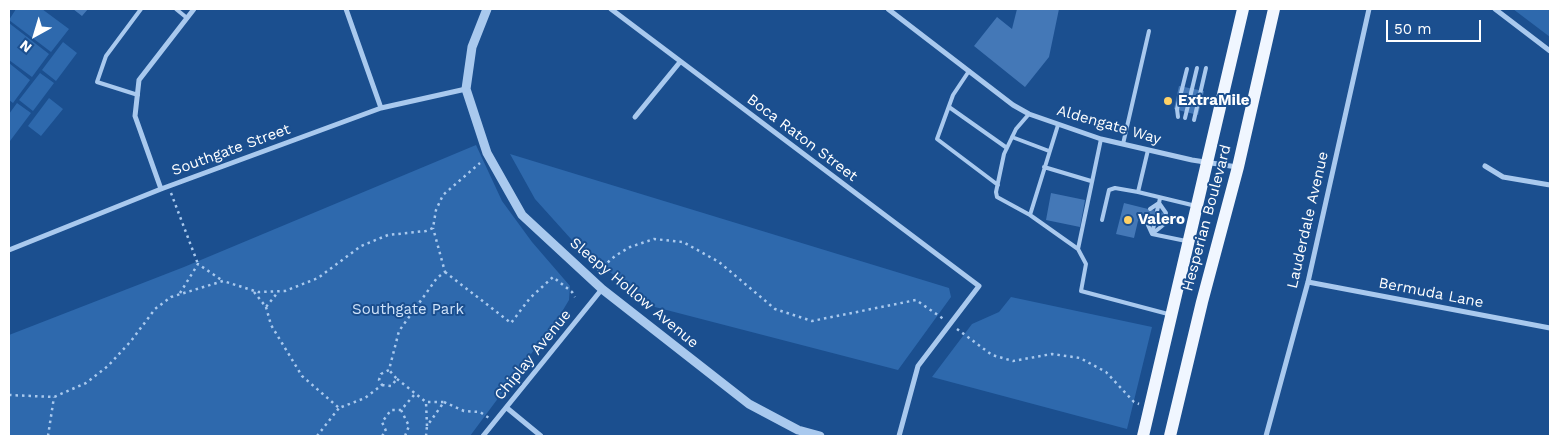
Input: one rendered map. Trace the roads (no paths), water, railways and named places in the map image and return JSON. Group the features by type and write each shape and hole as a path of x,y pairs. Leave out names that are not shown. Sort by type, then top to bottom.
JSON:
{"main road":[{"name":"Hesperian Boulevard","path":"1143,436 1243,9"},
{"name":"Hesperian Boulevard","path":"1170,436 1202,302 1238,167 1274,9"}],"street":[{"path":"161,189 135,116 140,80 194,9"},
{"path":"346,9 381,108"},
{"name":"Sleepy Hollow Avenue","path":"487,9 472,47 466,89 489,157 522,215 602,289 749,404 798,430 820,436"},
{"name":"Boca Raton Street","path":"611,9 979,286 918,366 899,436"},
{"name":"Aldengate Way","path":"888,9 1013,105 1029,114 1101,139 1238,167"},
{"name":"Lauderdale Avenue","path":"1266,436 1308,282 1369,9"},
{"path":"1496,9 1550,51"},
{"path":"635,117 680,62"},
{"name":"Southgate Street","path":"9,250 168,186 381,108 466,89"},
{"path":"1485,166 1503,177 1550,185"},
{"name":"Bermuda Lane","path":"1308,282 1550,328"},
{"name":"Chiplay Avenue","path":"483,436 602,289"},
{"path":"507,408 541,436"}],"lane":[{"path":"138,95 97,82 106,56 141,9"},
{"path":"176,9 187,18"},
{"path":"1123,144 1148,31"},
{"path":"1185,118 1197,68"},
{"path":"1194,120 1206,68"},
{"path":"1178,116 1177,109 1187,69"},
{"path":"970,71 954,95 937,139 998,185"},
{"path":"949,107 1007,148"},
{"path":"1029,114 1012,136 1007,148 997,197 1030,215 1078,249 1086,264 1081,292 1171,315"},
{"path":"1030,215 1058,125"},
{"path":"1012,136 1049,151"},
{"path":"1078,249 1101,139"},
{"path":"1138,192 1148,150"},
{"path":"1044,167 1091,181"},
{"path":"1102,220 1109,190 1116,188 1198,206"},
{"path":"1158,211 1160,198"},
{"path":"1150,209 1159,203"},
{"path":"1159,203 1166,213"},
{"path":"1147,223 1152,234"},
{"path":"1152,234 1154,224"},
{"path":"1152,234 1162,226"},
{"path":"1152,234 1189,242"}],"place":[{"name":"ExtraMile","path":"1168,101"},
{"name":"Valero","path":"1128,220"}],"park label":[{"name":"Southgate Park","path":"408,310"}]}
